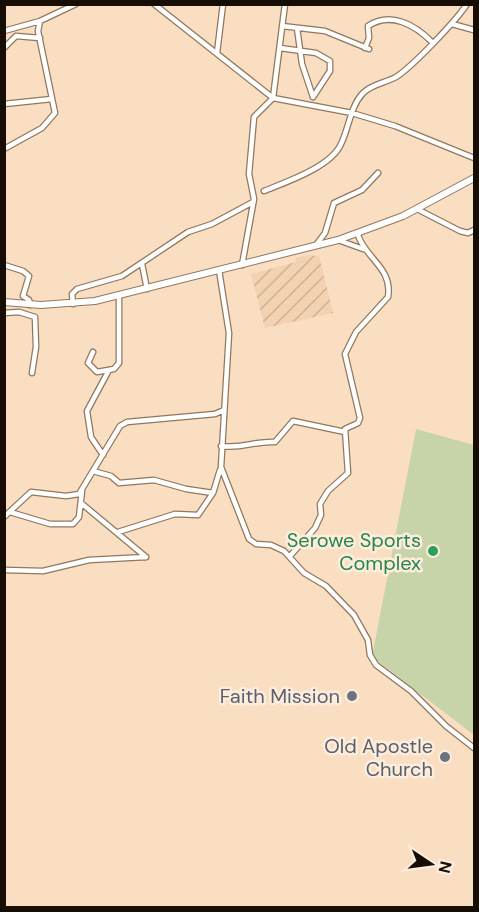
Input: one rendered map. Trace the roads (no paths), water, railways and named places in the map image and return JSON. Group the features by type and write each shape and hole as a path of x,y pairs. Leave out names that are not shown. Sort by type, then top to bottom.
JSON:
{"main road":[{"path":"6,302 30,305 73,304 119,296 339,240 357,235 417,209 474,178"}],"street":[{"path":"5,30 40,21 76,4"},
{"path":"154,4 273,98 352,113 412,132 474,158 474,149"},
{"path":"217,53 223,4"},
{"path":"242,265 253,202 249,174 254,117 273,98 285,4"},
{"path":"264,191 296,178 333,155 342,144 352,113 365,91 395,77 452,24 467,4"},
{"path":"282,26 325,31 367,49 368,26 393,18 412,26 432,42"},
{"path":"4,149 44,126 55,113 38,31 40,21"},
{"path":"452,24 474,30"},
{"path":"297,28 314,106"},
{"path":"4,48 16,36 40,38"},
{"path":"280,48 324,56 330,61 330,71 313,97"},
{"path":"5,104 52,99"},
{"path":"316,245 325,233 334,203 368,186 378,173"},
{"path":"73,304 72,294 77,289 122,276 188,232 212,224 253,202"},
{"path":"417,209 460,231 468,233 474,230"},
{"path":"357,235 363,249"},
{"path":"290,556 315,528 321,514 320,504 328,491 348,473 345,432 347,427 358,423 360,418 345,354 356,333 389,293 378,262 363,249 339,240"},
{"path":"142,264 147,290"},
{"path":"4,265 23,271 29,276 23,294 30,305"},
{"path":"219,270 229,333 220,446 221,467 249,539 260,545 278,547 290,556 304,573 323,584 354,615 368,640 369,656 376,665 411,691 446,726 474,748"},
{"path":"93,352 89,365 97,372 117,366 121,356 119,296"},
{"path":"6,302 19,312 35,317 36,347 32,374"},
{"path":"4,313 19,312"},
{"path":"103,454 91,437 87,411 109,370"},
{"path":"10,512 50,524 70,525 78,520 82,491 120,426 127,422 213,415 224,410"},
{"path":"220,446 241,448 258,441 275,442 293,421 345,432"},
{"path":"118,532 175,514 198,515 213,493 221,467"},
{"path":"93,471 111,476 119,483 154,480 162,484 213,493"},
{"path":"4,517 31,492 71,496 82,491"},
{"path":"4,570 50,570 89,560 146,557 81,503"}],"place":[{"name":"Serowe Sports Complex","path":"433,551"},
{"name":"Faith Mission","path":"352,696"},
{"name":"Old Apostle Church","path":"445,757"}]}
